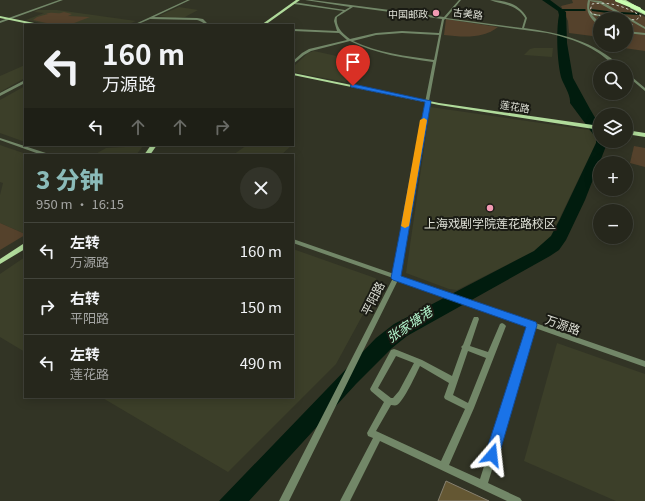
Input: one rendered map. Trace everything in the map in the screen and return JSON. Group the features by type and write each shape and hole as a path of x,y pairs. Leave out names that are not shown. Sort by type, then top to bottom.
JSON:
{"highway":[{"path":"623,0 636,4"},
{"path":"623,0 644,11"},
{"path":"632,0 644,11"}],"main road":[{"path":"264,24 298,0"},
{"path":"623,0 644,11"},
{"path":"623,0 644,11"},
{"path":"0,18 34,24"},
{"name":"莲花路","path":"294,74 461,107 593,125"},
{"path":"633,129 645,131"},
{"path":"633,133 645,135"},
{"path":"0,262 24,247"}],"street":[{"path":"0,22 62,0"},
{"path":"136,24 189,0"},
{"name":"古美路","path":"306,0 523,28 555,34 570,38 599,50 611,60"},
{"name":"平阳路","path":"284,501 396,278 440,34 444,18 460,0"},
{"path":"492,0 509,4 522,11 526,18 523,28"},
{"path":"593,18 589,14 587,8 589,0 600,2 618,12"},
{"path":"294,3 346,10"},
{"path":"353,6 336,17 335,21 340,32 349,40 386,53 435,61"},
{"path":"589,14 593,15"},
{"path":"150,18 197,19 202,20 207,24"},
{"path":"633,21 645,28"},
{"path":"294,30 340,32"},
{"path":"294,62 307,52 349,40 392,32 440,34"},
{"path":"633,33 645,34"},
{"path":"633,79 645,90"},
{"path":"0,95 24,83"},
{"path":"0,139 44,154"},
{"name":"万源路","path":"294,241 645,364"},
{"path":"470,408 448,397 476,319"},
{"path":"483,485 532,325"},
{"path":"443,467 470,408 502,326"},
{"path":"465,347 490,356"},
{"path":"419,362 402,393 395,402 389,401 374,389 394,352 419,362 453,381"},
{"path":"389,401 371,433 517,501"},
{"path":"345,501 378,436"}],"shaded area":[{"path":"572,0 614,0 645,17 645,51 633,49 633,12 593,12 593,36 569,33 568,21 561,6 573,3"},
{"path":"179,7 198,10 185,17 175,18 159,16"},
{"path":"38,10 57,10 136,21 128,24 46,24 26,20 44,13 34,12"},
{"path":"64,12 72,14 68,16 90,17 72,24 51,24 33,20 48,13"},
{"path":"446,19 498,27 486,34 465,37 444,35"},
{"path":"553,48 552,57 524,55 530,49"},
{"path":"314,51 368,63 345,82 294,72 294,66 308,53"},
{"path":"24,65 24,79 0,92 0,76"},
{"path":"24,87 24,142 0,133 0,100"},
{"name":"上海戏剧学院莲花路校区","path":"430,107 589,130 592,132 594,148 551,236 534,251 457,290 449,289 406,273"},
{"path":"0,145 26,154 24,154 24,234 0,223 0,195 3,183 0,182"},
{"path":"143,146 137,154 96,154 106,148"},
{"path":"246,146 291,146 282,154 234,154"},
{"path":"634,146 645,148 645,167 633,164 633,156 632,156"},
{"path":"0,223 24,234 24,236 0,250"},
{"path":"294,249 375,278 379,285 336,364 228,472 103,398 294,398"},
{"path":"24,258 24,351 0,337 0,274"},
{"path":"557,343 645,374 645,501 616,501 524,461"}],"water":[{"path":"542,0 550,0 566,12 567,43 573,78 593,114 593,134 570,103 568,93 561,77 557,37 558,11"},
{"name":"张家塘港","path":"594,148 605,148 602,156 593,156 593,179 566,240 559,250 407,336 392,348 356,384 249,501 219,501 376,338 394,324 534,251 551,236"}],"building":[{"path":"446,481 489,501 438,501"}],"waterway":[{"path":"561,10 585,10"},
{"path":"592,10 608,12"},
{"path":"633,14 639,14"}],"railway":[{"path":"593,14 590,11 592,4 605,3 630,10 641,16 636,20 633,20"}],"slow traffic":[{"path":"405,226 424,120"}],"place":[{"name":"中国邮政","path":"436,13"},
{"name":"上海戏剧学院莲花路校区","path":"490,208"}],"route":[{"path":"353,86 428,101 396,278 532,325 492,455"}]}
